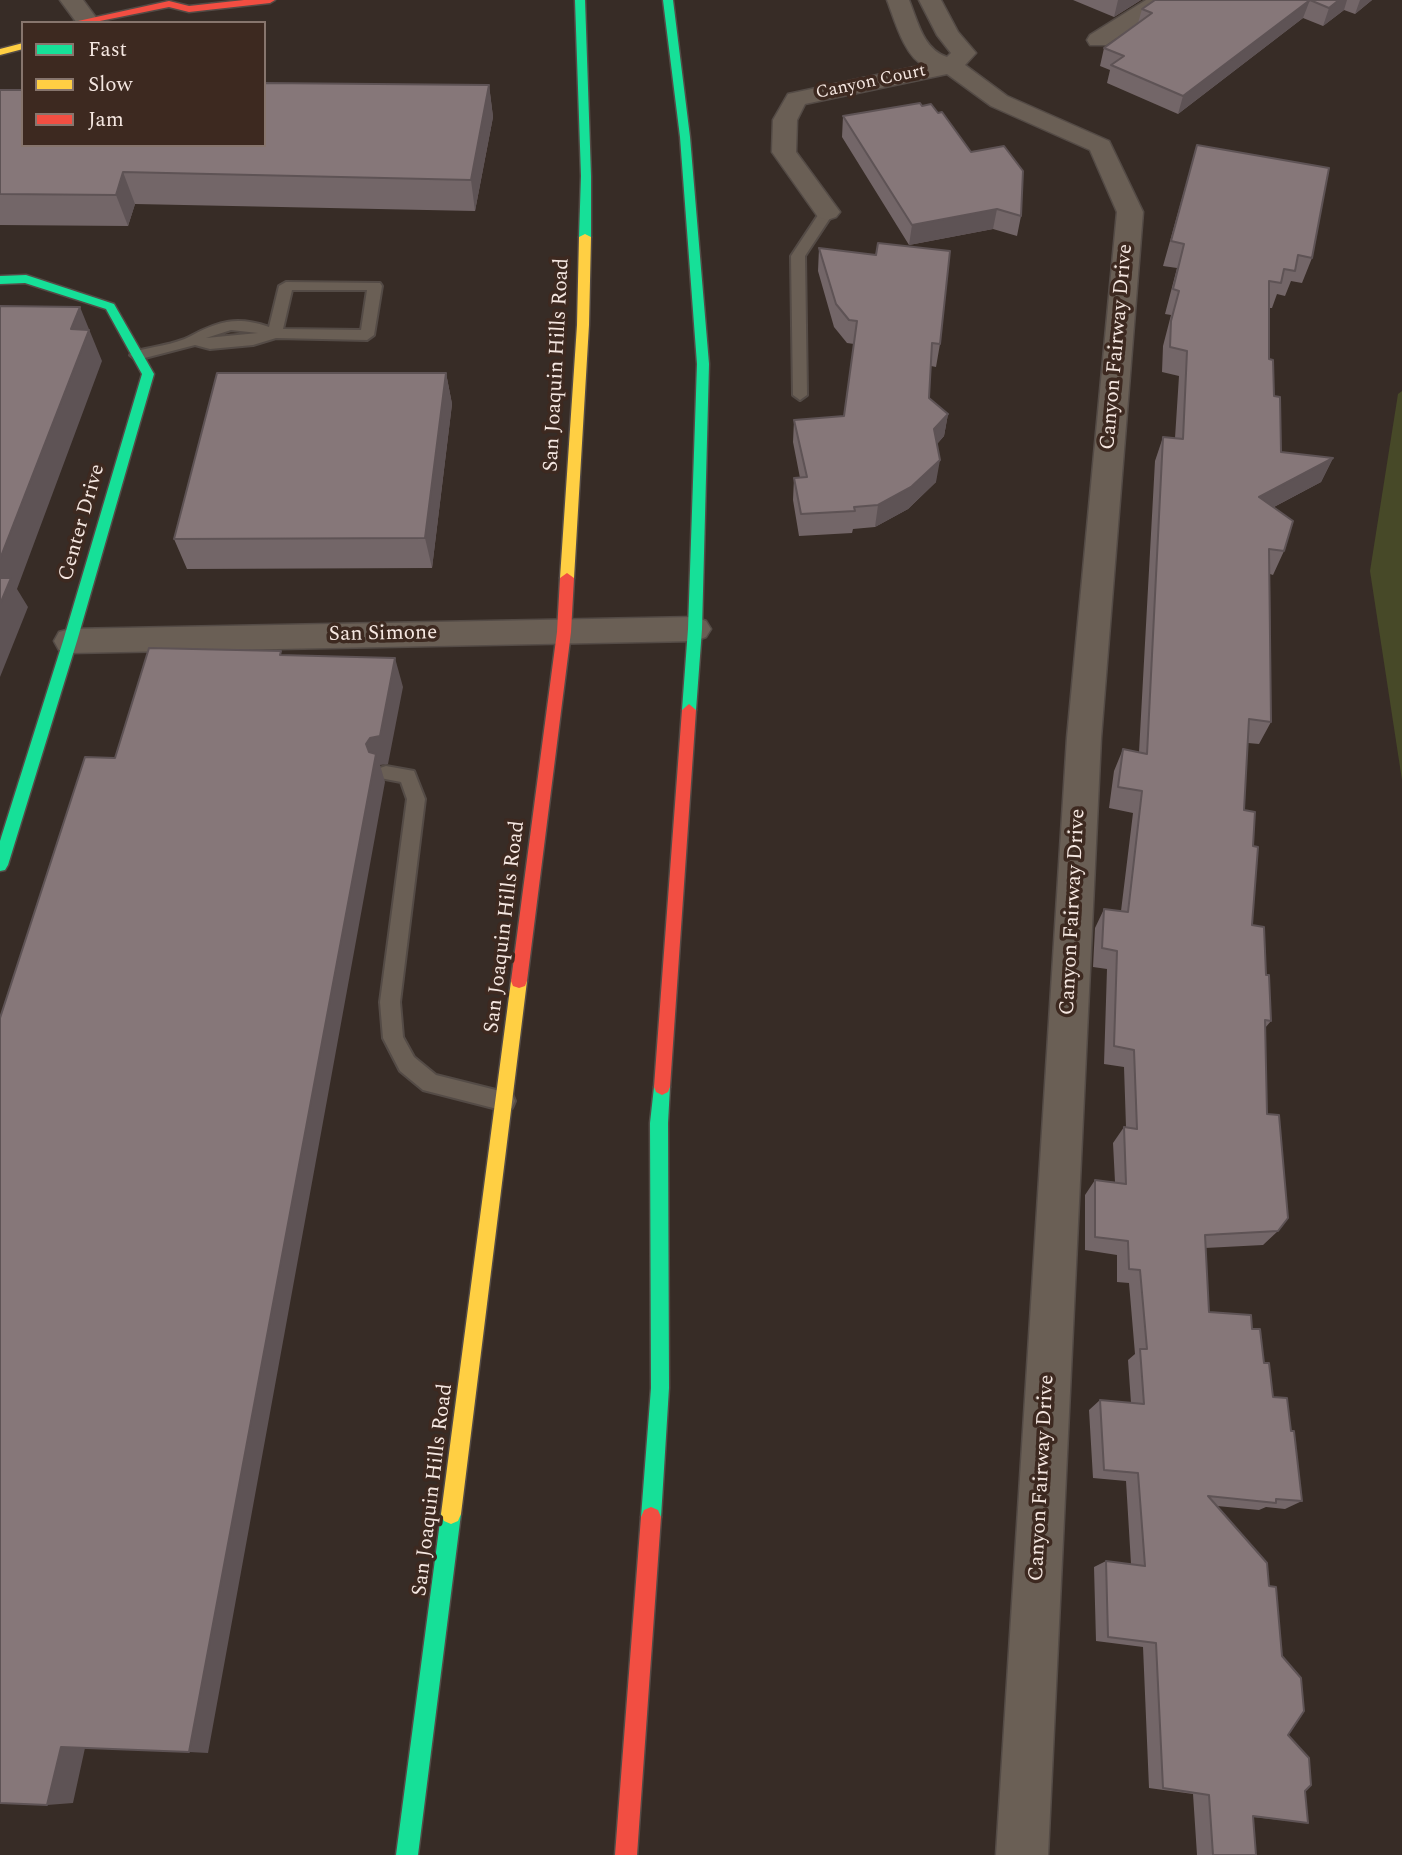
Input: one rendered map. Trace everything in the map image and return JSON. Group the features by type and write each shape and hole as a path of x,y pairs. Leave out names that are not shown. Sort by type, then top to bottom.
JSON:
{"main road":[{"path":"92,21 170,4 189,9 270,0"},
{"name":"San Joaquin Hills Road","path":"407,1855 564,632 583,325 586,176 580,0"},
{"path":"626,1855 660,1388 659,1123 695,629 703,363 685,137 668,0"},
{"path":"168,21 189,9"},
{"path":"0,52 21,45"},
{"name":"Center Drive","path":"0,279 26,279 110,307 148,374 70,641 0,865"}],"street":[{"path":"71,0 86,21"},
{"path":"1098,40 1161,0"},
{"path":"902,10 935,8 948,34 964,53 951,66"},
{"name":"Canyon Fairway Drive","path":"902,10 913,38 927,58 951,66 999,101 1100,146 1130,212 1084,738 1022,1855"},
{"name":"Canyon Court","path":"827,212 784,152 785,120 796,99 951,66"},
{"name":"San Simone","path":"70,641 695,629"}],"lane":[{"path":"800,395 798,256 827,212"},
{"path":"137,355 194,340 210,344 253,341 272,333 367,335 375,286 286,286 272,333"},
{"path":"386,773 408,776 416,799 390,1002 393,1038 407,1064 430,1083 505,1101"}],"green space":[{"path":"1402,391 1402,780 1370,571 1398,394"}],"building":[{"path":"1155,0 1310,0 1183,96 1111,65 1124,56 1104,48 1152,13 1142,9"},
{"path":"1310,0 1339,0 1329,8"},
{"path":"266,83 489,85 471,180 123,172 116,195 0,194 0,90 21,90 21,147 266,147"},
{"path":"920,103 922,106 931,104 938,113 942,112 971,152 1004,146 1023,171 1021,216 997,209 912,225 843,116"},
{"path":"1197,145 1329,168 1312,258 1298,255 1295,271 1284,269 1281,283 1269,281 1269,359 1273,360 1274,396 1280,397 1281,452 1333,458 1259,497 1293,521 1284,551 1269,549 1271,722 1249,719 1244,810 1255,812 1253,846 1258,847 1252,925 1264,927 1271,1021 1265,1020 1267,1114 1279,1115 1288,1218 1278,1231 1205,1235 1209,1312 1251,1315 1252,1329 1260,1329 1264,1363 1269,1363 1273,1397 1287,1398 1291,1431 1294,1431 1302,1501 1276,1499 1276,1503 1208,1496 1267,1563 1269,1586 1276,1587 1282,1656 1301,1678 1304,1711 1288,1735 1309,1758 1311,1785 1305,1791 1308,1823 1253,1816 1256,1855 1213,1855 1209,1795 1163,1788 1156,1643 1108,1637 1106,1561 1145,1566 1138,1473 1104,1470 1100,1400 1144,1404 1140,1349 1147,1349 1140,1270 1129,1269 1128,1241 1095,1237 1095,1180 1126,1184 1124,1127 1137,1129 1134,1050 1114,1046 1117,951 1102,948 1104,909 1128,912 1142,791 1118,787 1123,749 1147,754 1163,437 1183,439 1187,351 1170,347 1171,321 1179,291 1173,289 1184,244 1171,241"},
{"path":"878,243 950,251 940,344 932,343 929,398 948,414 934,429 940,460 911,487 878,505 854,507 855,511 801,514 794,478 807,477 794,420 844,416 857,321 849,320 836,304 819,248 876,255"},
{"path":"0,306 80,307 71,329 89,330 0,559"},
{"path":"217,373 446,373 425,538 174,539"},
{"path":"0,578 11,578 0,604"},
{"path":"149,648 281,651 280,655 395,658 380,736 370,738 366,744 369,752 376,754 189,1752 61,1747 47,1805 0,1803 0,1018 85,757 115,758"}],"traffic: fast":[{"path":"580,0 586,176 585,237"},
{"path":"668,0 685,137 703,364 695,629 689,710"},
{"path":"0,280 26,279 110,307 148,374 70,641 0,865"},
{"path":"651,1517 660,1388 659,1123 662,1087"},
{"path":"407,1855 451,1514"}],"traffic: slow":[{"path":"0,52 21,47"},
{"path":"567,578 583,325 585,237"},
{"path":"451,1514 519,981"}],"traffic: jam":[{"path":"84,21 169,4 189,9 270,0"},
{"path":"519,981 564,632 567,578"},
{"path":"662,1087 689,710"},
{"path":"626,1855 651,1517"}]}
